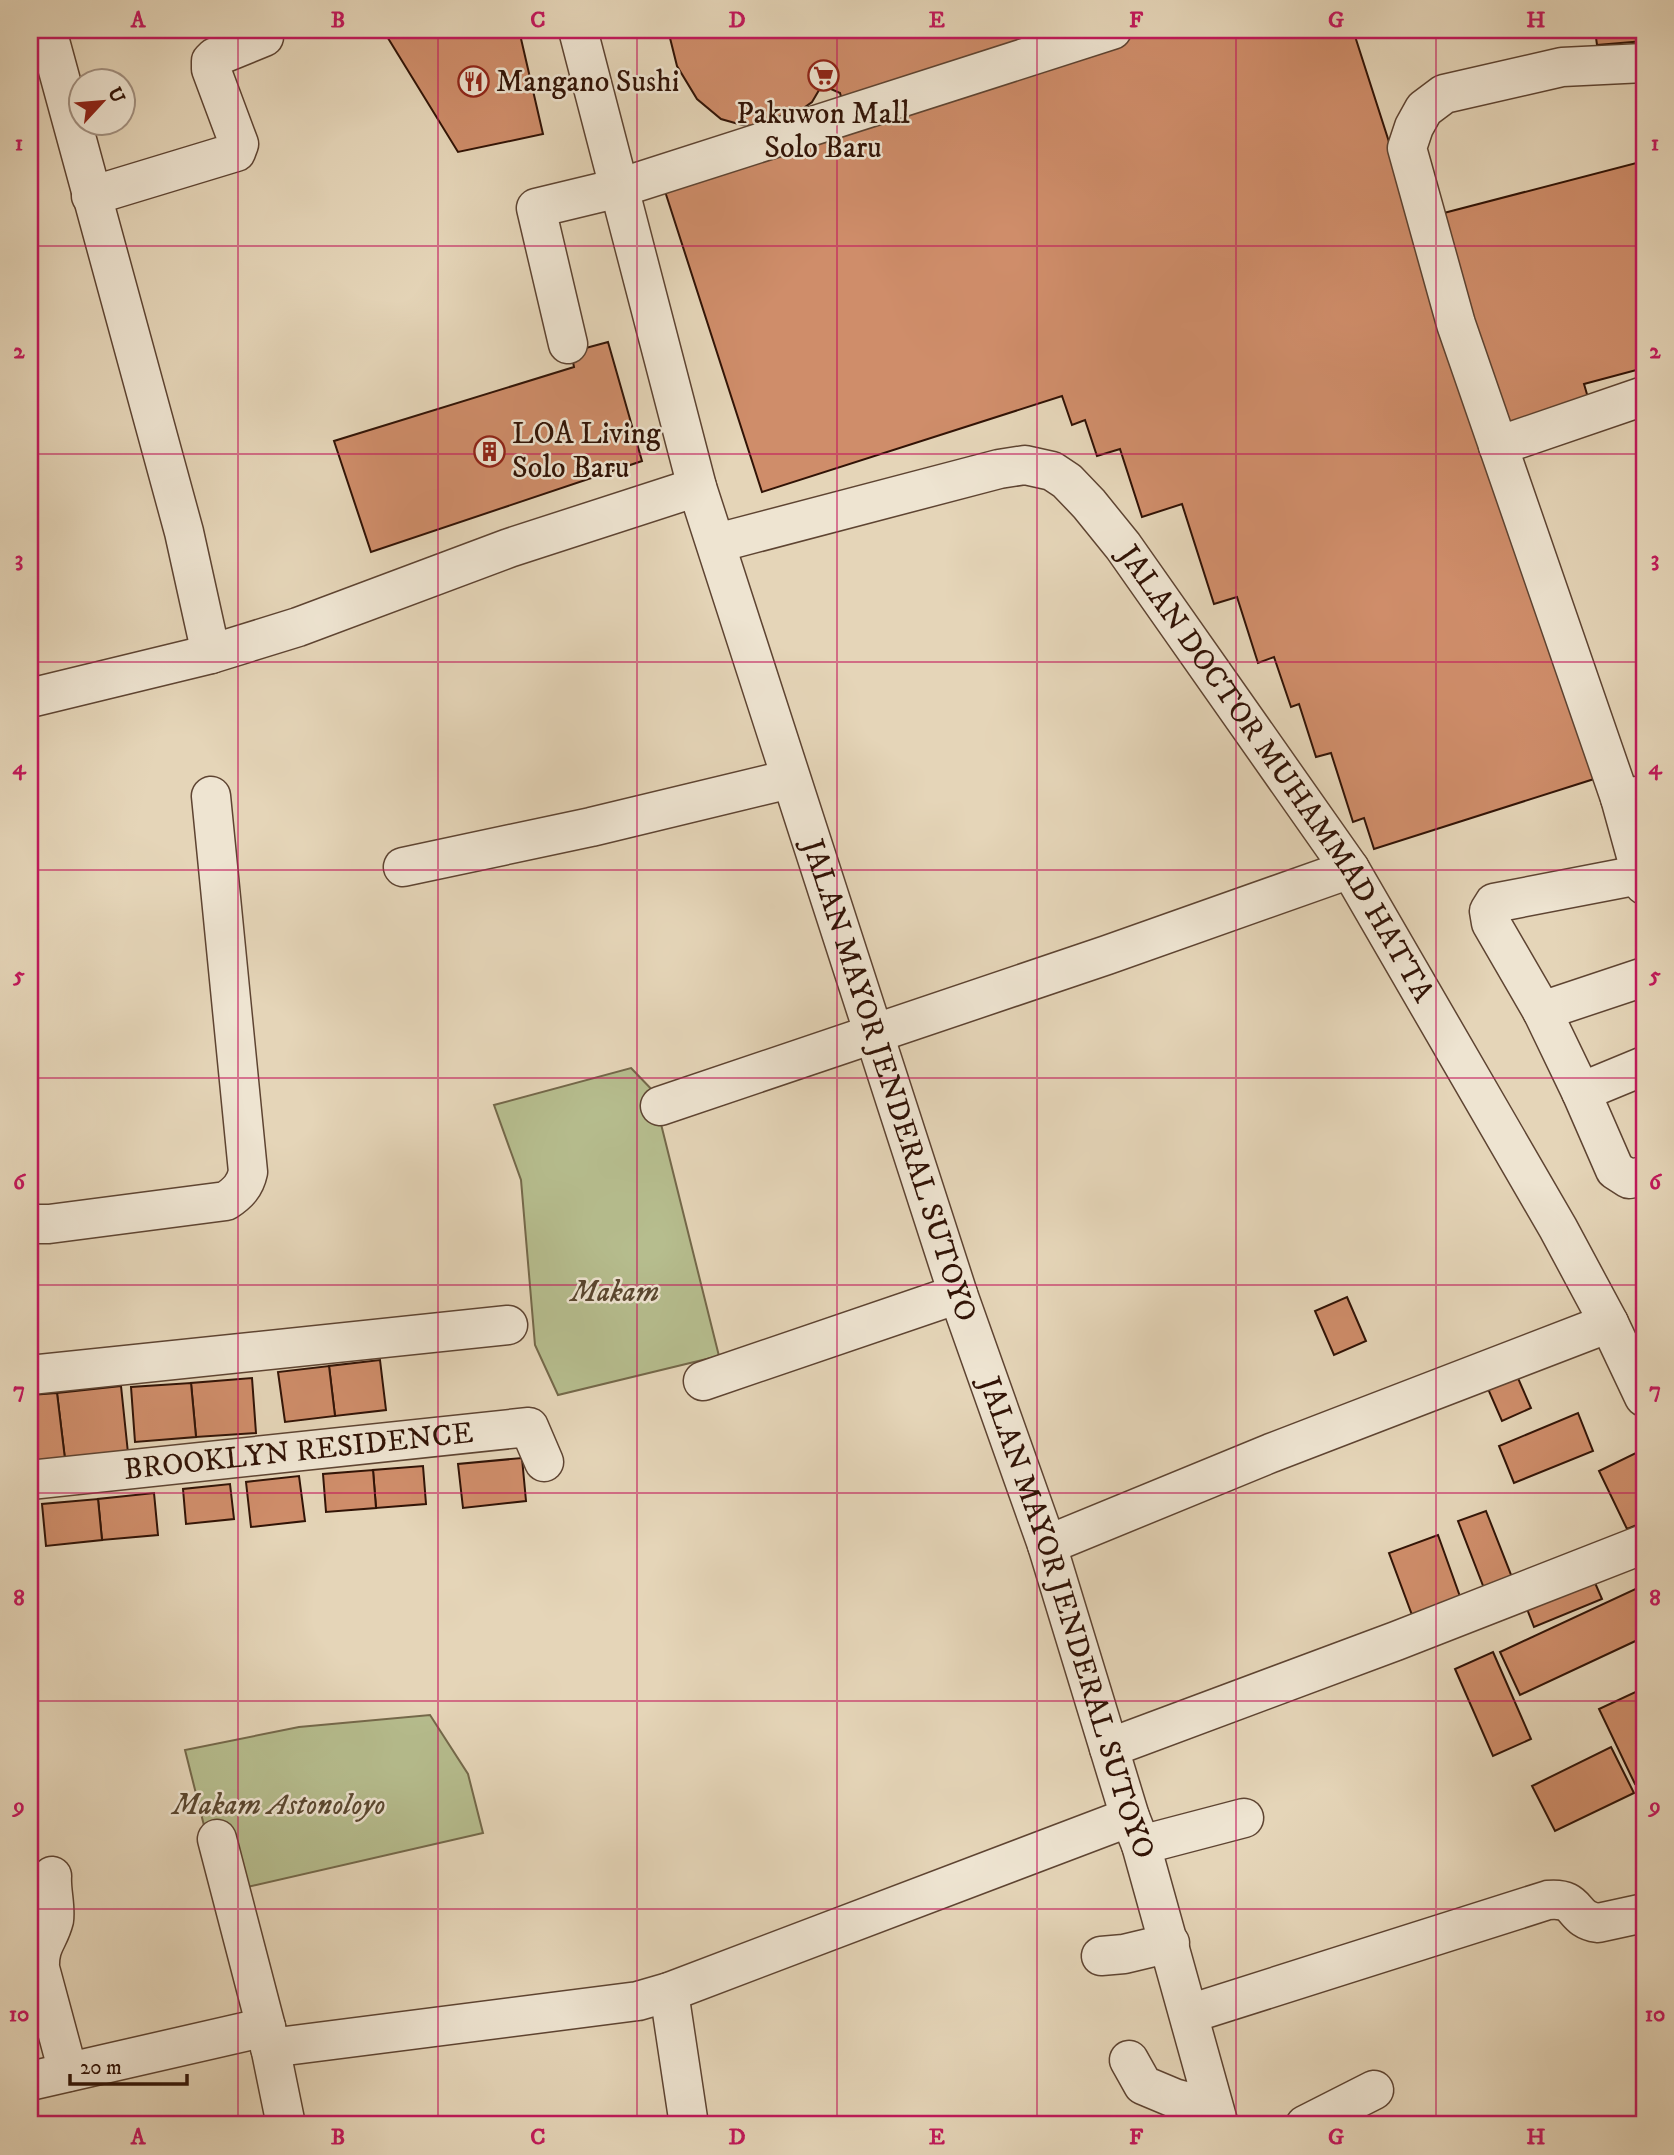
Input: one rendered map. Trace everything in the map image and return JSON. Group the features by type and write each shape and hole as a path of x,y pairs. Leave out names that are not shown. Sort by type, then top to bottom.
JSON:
{"street":[{"path":"47,30 184,532 211,654"},
{"name":"JALAN MAYOR JENDERAL SUTOYO","path":"578,30 697,487 958,1294 1047,1545 1170,1943 1215,2111"},
{"path":"568,344 536,208 619,188 1112,30"},
{"path":"91,196 236,152 239,144 211,69 211,61 264,37"},
{"path":"1644,63 1562,67 1444,94 1424,109 1407,148 1456,324 1498,446 1632,796 1643,877 1494,903 1489,911 1491,923 1542,1011 1615,1170 1629,1179 1644,1176"},
{"path":"1498,446 1644,396"},
{"name":"JALAN DOCTOR MUHAMMAD HATTA","path":"717,543 999,469 1025,465 1052,471 1067,481 1124,546 1350,869 1558,1228 1609,1323 1644,1397"},
{"path":"30,698 211,654 298,627 509,548 697,487"},
{"path":"403,867 592,827 790,779"},
{"path":"30,1224 49,1224 226,1201 238,1193 245,1183 248,1172 211,796"},
{"path":"660,1106 1350,869"},
{"path":"1542,1011 1644,977"},
{"path":"1581,1091 1644,1066"},
{"path":"703,1381 958,1294"},
{"path":"1047,1545 1270,1453 1609,1323"},
{"path":"30,1376 508,1325"},
{"name":"BROOKLYN RESIDENCE","path":"30,1480 529,1427 544,1462"},
{"path":"1108,1748 1409,1636 1644,1544"},
{"path":"30,2081 268,2037 638,2001 669,1993 1136,1831 1244,1818"},
{"path":"218,1839 268,2037 286,2125"},
{"path":"52,1876 55,1917 40,1953 40,1968 68,2072"},
{"path":"1189,2014 1548,1899 1562,1899 1571,1903 1584,1920 1591,1922 1598,1923 1644,1913"},
{"path":"1101,1956 1124,1954 1170,1943"},
{"path":"669,1993 689,2125"},
{"path":"1129,2060 1143,2085 1215,2111"},
{"path":"1305,2125 1374,2090"}],"green space":[{"name":"Makam","path":"631,1068 658,1096 661,1124 719,1356 558,1395 535,1345 521,1180 494,1105"},
{"name":"Makam Astonoloyo","path":"430,1715 468,1774 483,1833 221,1893 185,1750 299,1727"}],"building":[{"name":"Mangano Sushi","path":"383,30 519,30 543,134 458,152"},
{"name":"Pakuwon Mall Solo Baru","path":"668,30 1101,30 846,115 840,93 822,85 812,102 791,117 763,127 721,119 697,99 677,66"},
{"path":"1139,30 1353,30 1594,779 1374,849 1364,818 1353,822 1331,753 1316,757 1299,704 1291,707 1274,657 1258,663 1237,597 1214,604 1182,504 1142,517 1120,449 1097,456 1085,420 1072,425 1062,396 762,492 662,182"},
{"path":"1595,30 1644,30 1644,41 1597,45"},
{"path":"1644,161 1644,368 1584,384 1589,401 1503,424 1440,214"},
{"name":"LOA Living Solo Baru","path":"608,342 642,461 371,552 334,441 574,367 571,352"},
{"path":"1347,1297 1366,1341 1334,1355 1315,1311"},
{"path":"380,1360 386,1410 335,1416 329,1366"},
{"path":"329,1366 335,1416 285,1422 278,1372"},
{"path":"1514,1369 1531,1408 1502,1421 1485,1382"},
{"path":"252,1378 256,1433 196,1437 191,1383"},
{"path":"191,1383 196,1437 135,1442 131,1387"},
{"path":"121,1386 128,1453 65,1459 57,1393"},
{"path":"57,1393 65,1459 30,1463 30,1395"},
{"path":"1578,1413 1593,1451 1514,1483 1499,1446"},
{"path":"1644,1449 1644,1522 1627,1529 1599,1471"},
{"path":"522,1458 526,1501 463,1508 458,1464"},
{"path":"423,1466 426,1504 376,1508 373,1470"},
{"path":"373,1470 376,1508 326,1512 323,1474"},
{"path":"299,1476 305,1521 251,1527 246,1482"},
{"path":"230,1484 234,1519 186,1524 183,1489"},
{"path":"154,1493 158,1535 102,1540 98,1499"},
{"path":"98,1499 102,1540 46,1546 42,1504"},
{"path":"1486,1511 1515,1585 1487,1596 1458,1521"},
{"path":"1438,1535 1463,1605 1415,1623 1389,1553"},
{"path":"1589,1569 1602,1599 1534,1627 1522,1596"},
{"path":"1644,1585 1644,1637 1520,1695 1500,1652"},
{"path":"1493,1652 1531,1739 1493,1756 1455,1669"},
{"path":"1644,1688 1644,1780 1635,1784 1599,1709"},
{"path":"1611,1747 1634,1793 1555,1831 1532,1786"}],"place":[{"name":"Pakuwon Mall Solo Baru","path":"823,76"},
{"name":"Mangano Sushi","path":"473,82"},
{"name":"LOA Living Solo Baru","path":"489,451"}]}
